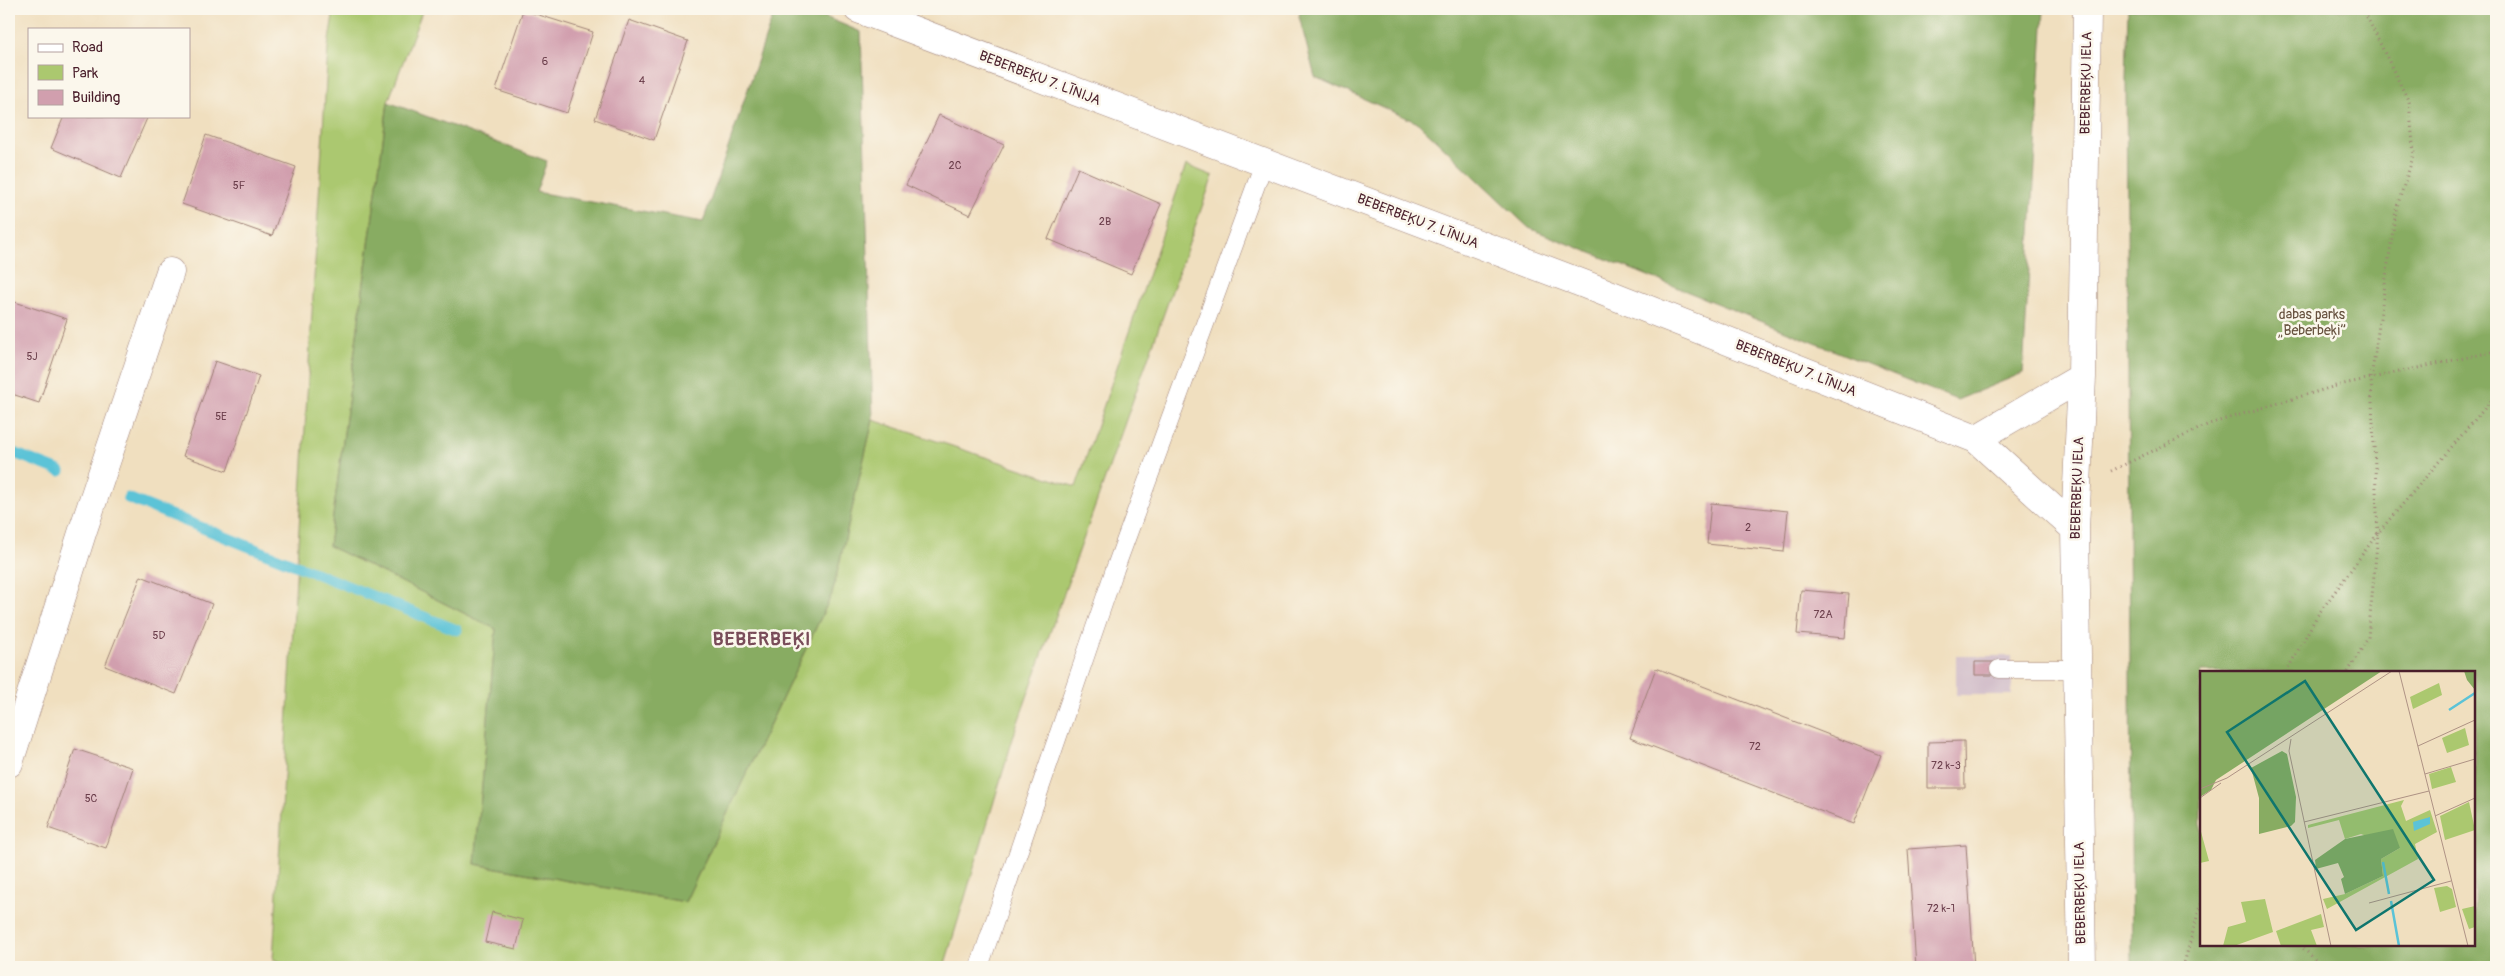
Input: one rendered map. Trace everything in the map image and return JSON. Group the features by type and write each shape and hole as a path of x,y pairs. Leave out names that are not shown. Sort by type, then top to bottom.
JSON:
{"street":[{"name":"BEBERBEĶU 7. LĪNIJA","path":"858,9 1584,284 1976,440 2075,529"},
{"name":"BEBERBEĶU IELA","path":"2082,967 2075,529 2082,377 2087,9"},
{"path":"9,763 83,530 170,272"},
{"path":"1976,440 2082,377"}],"lane":[{"path":"978,967 1115,569 1264,162"},
{"path":"1999,669 2077,669"}],"path":[{"path":"2349,671 2368,638 2378,533 2371,379 2396,210 2414,154 2409,102 2363,9"},
{"path":"2077,488 2209,424 2338,385 2496,351"},
{"path":"2287,671 2317,616 2378,533 2496,395"},
{"path":"2183,967 2200,907"},
{"path":"2301,946 2322,967"}],"shaded area":[{"path":"1956,656 2012,656 2012,695 1956,695"}],"green space":[{"path":"334,9 423,9 388,102 329,546 496,629 475,864 685,902 832,594 873,420 1076,487 1186,165 1213,176 1017,725 944,967 294,967 273,959 328,47"},
{"path":"775,9 806,9 861,32 873,420 832,594 685,902 475,864 496,629 329,546 388,102 547,161 536,192 703,222"},
{"path":"1301,9 2044,9 2023,373 1957,400 1529,228 1418,123 1315,77 1299,16"},
{"name":"dabas parks „Beberbeķi”","path":"2128,9 2496,9 2496,967 2132,967 2126,78"}],"building":[{"path":"523,10 593,32 567,113 496,90"},
{"path":"629,20 688,41 654,140 595,119"},
{"path":"939,115 1004,145 970,215 906,185"},
{"path":"63,118 147,118 121,178 51,148"},
{"path":"206,135 296,167 272,236 182,204"},
{"path":"1078,168 1161,204 1131,274 1048,239"},
{"path":"9,300 67,319 39,403 9,393"},
{"path":"215,361 259,376 227,471 183,456"},
{"path":"1711,503 1788,511 1784,552 1707,544"},
{"path":"141,576 212,604 176,694 105,666"},
{"path":"1801,590 1849,594 1845,638 1797,634"},
{"path":"1975,662 1994,662 1994,675 1975,675"},
{"path":"1656,668 1881,755 1854,824 1630,738"},
{"path":"1964,741 1965,788 1928,788 1928,742"},
{"path":"75,749 133,768 106,848 48,828"},
{"path":"1966,845 1974,967 1916,967 1908,849"},
{"path":"492,912 523,920 516,949 485,942"}],"waterway":[{"path":"9,451 60,471"},
{"path":"128,498 457,630"}],"district":[{"name":"BEBERBEĶI","path":"762,639"}]}
